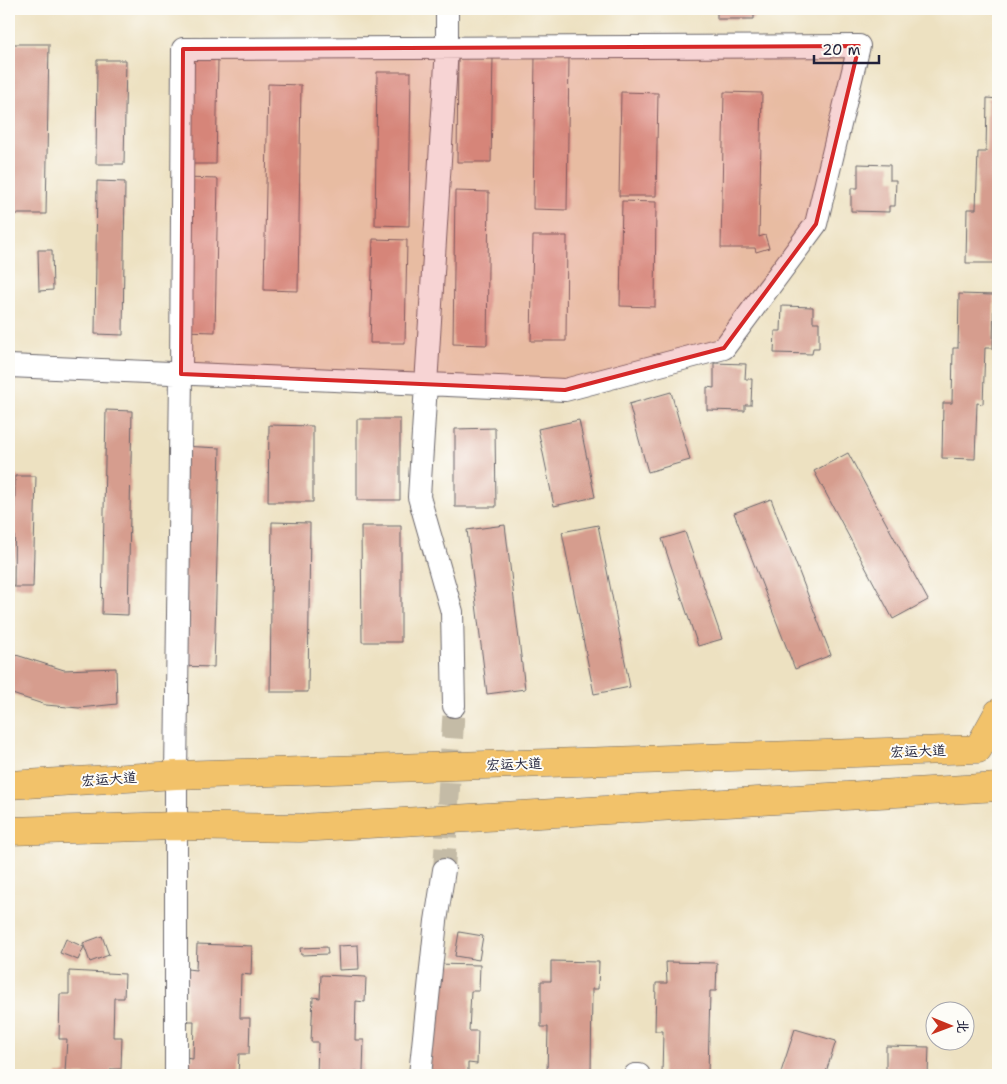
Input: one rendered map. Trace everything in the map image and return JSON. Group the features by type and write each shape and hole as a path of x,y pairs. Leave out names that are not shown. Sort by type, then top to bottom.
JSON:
{"main road":[{"name":"宏运大道","path":"9,786 176,775 978,749 998,713"},
{"path":"9,831 176,826 300,828 998,787"}],"street":[{"path":"447,9 447,48 419,497 452,612 454,706"},
{"path":"9,366 181,374 565,390 724,348 816,224 859,46 183,49 181,374 176,775 176,1075"},
{"path":"420,1075 436,921 444,870"}],"highlighted area":[{"path":"859,46 816,224 724,348 565,390 181,374 183,49"}],"building":[{"path":"717,9 754,9 754,19 717,19"},
{"path":"9,44 49,44 46,214 9,214"},
{"path":"535,56 569,57 567,210 533,209"},
{"path":"458,58 493,58 491,162 457,162"},
{"path":"97,60 126,60 124,164 96,164"},
{"path":"183,60 218,60 216,164 181,164"},
{"path":"377,72 411,72 409,226 375,225"},
{"path":"268,84 301,85 298,291 264,290"},
{"path":"621,92 658,93 656,196 619,196"},
{"path":"724,92 762,93 759,237 765,235 769,248 756,252 755,248 721,248"},
{"path":"987,98 998,99 998,263 966,263 967,209 976,209 978,152 986,152"},
{"path":"858,164 890,165 890,180 896,180 895,206 889,206 889,212 851,211 851,188 858,188"},
{"path":"183,178 218,179 215,332 181,331"},
{"path":"97,181 125,182 123,335 95,334"},
{"path":"455,191 489,192 487,345 453,344"},
{"path":"622,201 656,202 655,307 620,306"},
{"path":"533,236 567,236 566,341 531,341"},
{"path":"373,239 407,240 405,343 370,343"},
{"path":"38,250 52,250 53,290 39,291"},
{"path":"959,294 994,295 993,348 985,348 983,404 977,403 975,459 942,458 943,403 952,403 953,348 958,348"},
{"path":"782,306 813,307 813,322 819,322 819,348 813,348 812,354 774,353 775,331 781,331"},
{"path":"714,363 746,364 745,379 752,379 751,405 745,405 745,411 707,410 707,387 714,388"},
{"path":"671,392 690,460 648,472 629,404"},
{"path":"106,410 132,411 128,615 102,614"},
{"path":"357,419 400,419 400,500 357,500"},
{"path":"579,420 595,497 554,506 538,429"},
{"path":"269,425 313,426 313,502 268,502"},
{"path":"495,428 496,507 455,507 455,429"},
{"path":"181,446 220,448 214,667 175,666"},
{"path":"848,453 928,600 893,619 814,471"},
{"path":"15,476 36,476 33,587 14,587"},
{"path":"771,499 831,655 795,669 734,513"},
{"path":"272,522 310,523 308,692 270,692"},
{"path":"505,525 525,689 487,694 467,530"},
{"path":"598,525 630,687 594,694 562,532"},
{"path":"361,526 401,526 401,642 362,642"},
{"path":"685,532 722,639 698,646 662,539"},
{"path":"9,650 13,654 64,670 116,668 117,704 79,708 46,705 9,693"},
{"path":"459,932 483,936 479,960 455,956"},
{"path":"102,936 109,955 90,962 83,943"},
{"path":"66,939 84,947 78,960 60,953"},
{"path":"197,944 252,946 251,975 241,974 240,1018 250,1018 249,1054 239,1054 238,1075 184,1075 184,1058 193,1059 194,1021 186,1021 187,969 196,970"},
{"path":"358,945 359,969 339,970 338,946"},
{"path":"327,947 328,954 301,955 300,948"},
{"path":"551,961 599,962 598,989 592,989 591,1075 547,1075 548,1027 541,1027 541,981 551,981"},
{"path":"666,962 717,963 716,991 710,991 708,1075 662,1075 663,1031 655,1031 656,983 667,983"},
{"path":"434,964 480,965 479,991 471,991 469,1031 478,1031 477,1064 468,1063 468,1075 423,1075"},
{"path":"69,971 125,974 124,998 114,998 113,1037 122,1037 121,1069 111,1069 111,1075 57,1075 57,1073 65,1073 67,1039 59,1039 60,994 69,994"},
{"path":"321,975 366,977 365,1002 356,1001 355,1040 364,1040 363,1072 354,1071 354,1075 317,1075 318,1042 311,1042 313,997 320,998"},
{"path":"795,1029 836,1041 825,1075 780,1075"},
{"path":"886,1046 924,1047 924,1052 929,1052 928,1075 886,1075"}],"tunnel":[{"path":"444,870 454,706"}]}
